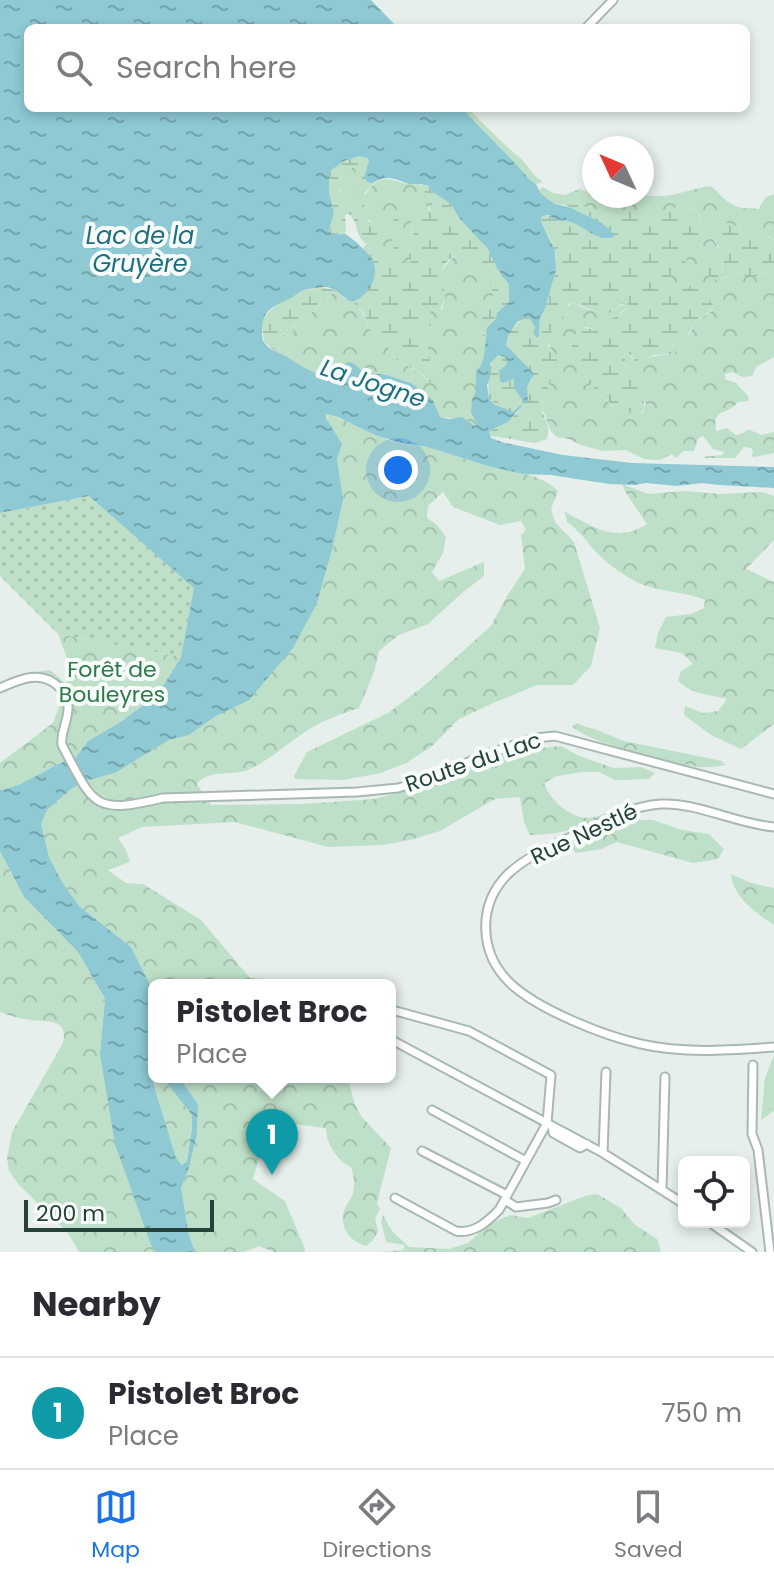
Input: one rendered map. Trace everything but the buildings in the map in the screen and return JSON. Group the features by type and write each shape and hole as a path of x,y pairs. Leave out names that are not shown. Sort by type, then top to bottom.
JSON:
{"street":[{"path":"590,24 613,0"},
{"name":"Route du Lac","path":"0,688 37,676 59,687 68,704 61,739 64,747 94,799 117,806 163,798 398,788 437,777 479,757 535,738 555,736 774,794"},
{"name":"Rue Nestlé","path":"774,827 672,804 627,811 536,854 516,867 503,879 492,898 485,932 491,957 511,984 564,1016 609,1036 673,1050 774,1047"},
{"path":"395,1198 456,1231 465,1233 488,1221 499,1210 550,1124 551,1075 469,1031 396,1011"},
{"path":"396,1042 587,1144 678,1200"},
{"path":"753,1065 752,1134 758,1150 770,1252"},
{"path":"603,1153 606,1072"},
{"path":"662,1189 665,1077"},
{"path":"432,1110 526,1161"},
{"path":"422,1151 518,1207 556,1200"},
{"path":"718,1228 752,1252"}],"green space":[{"path":"466,112 472,112 523,161 541,183 530,180"},
{"path":"359,156 369,161 365,180 375,182 361,197 357,192 359,182 355,166 341,177 338,189 355,203 364,204 368,221 378,224 374,242 381,253 394,262 397,258 391,233 394,219 398,219 403,256 406,263 411,262 408,254 415,241 409,214 413,208 419,211 422,205 426,205 433,216 439,215 432,209 432,200 418,184 429,186 451,204 459,218 486,245 509,285 509,302 490,324 486,336 478,329 480,310 494,297 490,285 496,273 475,260 467,249 447,262 438,278 445,297 439,314 430,309 432,324 421,333 429,352 434,380 430,383 422,374 395,359 369,328 363,311 353,302 366,288 375,268 370,255 363,249 366,244 349,214 345,215 345,234 329,233 334,213 329,193 329,172 344,161"},
{"path":"355,166 365,195 378,181 389,179 418,184 432,200 432,209 439,215 433,217 429,207 417,214 411,229 415,241 411,262 406,263 403,258 402,240 394,245 397,258 394,262 381,253 374,242 378,227 368,219 365,207 342,194 339,186 341,178"},
{"path":"711,186 730,203 758,210 765,198 774,194 774,240 731,224 715,221 703,225 699,223 701,216 695,210 680,206 663,212 611,215 592,208 654,208 654,196"},
{"path":"543,187 565,195 582,190 582,207 555,204 539,190"},
{"path":"566,205 596,209 611,215 648,210 663,212 680,206 695,210 701,216 699,223 703,225 715,221 731,224 774,240 774,268 751,278 738,273 716,280 704,272 708,266 718,271 723,265 721,252 712,237 704,240 699,251 689,252 684,265 675,270 669,279 676,287 700,289 700,297 708,299 715,307 695,322 686,338 673,344 676,352 673,354 654,355 637,362 629,354 625,356 626,370 633,376 644,402 639,415 616,409 590,384 572,352 572,337 582,328 595,329 599,320 614,318 629,307 627,303 606,315 569,304 563,319 553,328 548,345 558,365 542,401 547,439 535,443 492,436 488,434 489,431 507,422 522,406 513,412 501,409 489,399 488,376 494,360 498,355 505,357 507,364 500,371 500,381 503,383 514,379 515,389 527,400 527,387 532,380 524,365 506,345 513,328 529,317 535,327 533,333 537,338 539,336 540,318 556,270 556,253 541,222 542,216 573,221 601,238 614,237 598,222"},
{"path":"712,237 724,257 722,269 718,271 721,279 738,273 762,275 774,268 774,357 756,367 752,376 743,377 732,372 725,374 725,379 736,383 749,397 748,401 738,402 718,415 715,423 716,431 727,428 736,435 748,430 761,435 774,432 774,453 755,457 751,448 744,447 735,458 706,458 703,457 722,455 724,452 713,449 703,436 698,439 694,451 684,451 676,458 672,454 660,460 644,459 626,450 603,451 557,437 550,430 542,407 544,392 551,382 557,360 549,337 561,314 573,303 605,312 627,303 629,307 615,318 606,318 595,329 586,327 572,337 572,352 590,384 613,407 642,414 646,404 634,384 633,376 626,370 625,356 628,354 638,359 669,355 675,343 690,333 695,322 713,310 697,294 687,288 676,287 669,279 675,270 684,265 689,252 699,251 704,240"},
{"path":"468,248 496,273 490,285 494,297 480,321 480,331 486,336 484,355 476,372 476,391 471,409 477,424 475,426 465,419 440,417 433,400 408,382 359,370 332,375 313,373 264,342 271,336 288,334 335,290 356,303 369,328 395,359 430,383 433,382 428,350 421,333 429,326 430,309 437,312 442,309 445,297 438,278 454,257"},
{"path":"320,287 335,290 307,318 292,327 294,333 271,336 264,342 261,321 269,311 294,294"},
{"path":"326,414 394,442 431,448 535,477 551,485 558,491 551,509 555,522 574,542 600,628 591,666 573,685 537,685 459,719 431,747 406,763 381,773 343,780 295,779 307,752 388,713 425,685 491,626 525,569 521,535 526,530 521,521 500,525 453,507 443,492 428,506 427,518 446,537 443,553 432,572 439,581 484,562 484,576 428,624 399,635 379,651 359,708 313,727 250,769 202,779 197,784 211,805 374,799 431,785 485,759 520,750 561,746 614,768 641,767 655,773 649,779 615,780 599,772 582,772 557,776 544,783 555,801 574,815 588,818 607,813 580,827 551,834 530,835 524,822 520,797 495,799 440,831 383,845 328,847 235,822 142,827 118,838 130,862 108,870 126,883 143,884 201,920 250,978 264,979 148,979 148,982 131,947 79,906 62,882 49,857 41,824 47,810 82,782 115,773 169,740 189,735 216,716 317,603 343,500"},
{"path":"622,484 648,494 762,492 774,496 774,540 746,569 774,582 774,724 741,749 711,735 684,715 685,706 703,713 718,711 727,699 687,688 678,681 681,671 693,664 682,653 655,648 666,617 691,614 704,608 705,600 633,580 602,558 567,522 565,512 596,528 615,533 636,530 647,524"},
{"path":"89,496 195,588 181,657 58,634 0,576 0,513"},
{"name":"Forêt de Bouleyres","path":"58,634 181,657 165,683 147,702 88,741 76,757 19,785 0,790 0,763 53,723 62,699 59,687 50,678 27,673 50,670 65,683 74,677"},
{"path":"577,723 624,741 722,761 725,765 699,767 632,751 581,732 572,726"},
{"path":"624,820 653,820 682,830 709,834 724,849 718,859 693,863 617,842 601,849 576,853 567,844"},
{"path":"0,851 24,897 78,952 105,1000 100,1054 151,1245 156,1252 79,1252 68,1233 19,1185 9,1171 7,1158 12,1132 62,1045 64,1036 63,1029 54,1023 0,1012"},
{"path":"731,874 774,888 774,925 741,897"},
{"path":"774,1055 774,1111 761,1120 765,1078"},
{"path":"153,1083 167,1083 192,1115 187,1161 182,1165 176,1159"},
{"path":"183,1083 349,1083 361,1116 391,1148 377,1203 380,1209 375,1218 378,1232 372,1241 366,1246 360,1244 345,1228 343,1217 353,1193 353,1177 351,1167 333,1151 326,1128 270,1121 253,1179 285,1201 304,1252 274,1252 259,1246 244,1252 195,1252 181,1188 197,1136 198,1104"},
{"path":"597,1194 621,1208 634,1224 657,1239 661,1252 382,1252 403,1250 405,1245 386,1242 381,1221 383,1215 392,1231 409,1247 449,1249 468,1243 489,1224 510,1215 528,1218"}],"water":[{"name":"Lac de la Gruyère","path":"0,0 371,0 394,24 24,24 24,112 466,112 536,184 541,194 555,204 569,207 602,223 614,237 599,237 572,222 542,216 541,222 555,250 556,270 540,318 539,336 537,338 533,333 535,327 529,317 517,322 506,345 534,374 527,387 528,402 526,404 514,389 514,379 503,383 500,381 499,371 507,364 505,357 498,355 490,364 489,399 513,412 522,406 508,422 489,431 491,438 563,455 632,463 774,467 774,488 702,483 676,486 609,484 523,474 427,447 397,442 326,414 342,444 337,458 343,500 317,603 293,648 249,700 216,716 189,735 169,740 115,773 82,782 47,810 41,824 49,857 62,882 79,906 131,947 148,981 148,1083 153,1083 176,1158 182,1165 187,1161 192,1115 167,1083 183,1083 198,1104 197,1135 181,1188 195,1252 156,1252 151,1245 115,1144 100,1054 105,999 78,952 24,897 0,851 0,790 19,785 76,757 88,741 147,702 165,683 181,657 194,588 89,496 0,513","holes":["359,156 369,161 364,177 367,182 389,178 429,186 451,204 459,218 488,249 509,285 509,302 487,328 484,355 476,372 471,412 477,424 475,426 462,417 440,417 433,400 411,383 364,372 348,362 332,375 319,374 272,350 263,341 262,325 266,314 274,306 301,292 326,287 353,302 371,285 375,272 371,257 345,234 333,235 329,231 334,213 329,193 329,172 344,161"]}],"place":[{"name":"Pistolet Broc","path":"272,1175"}],"water label":[{"name":"La Jogne","path":"373,383"}]}
